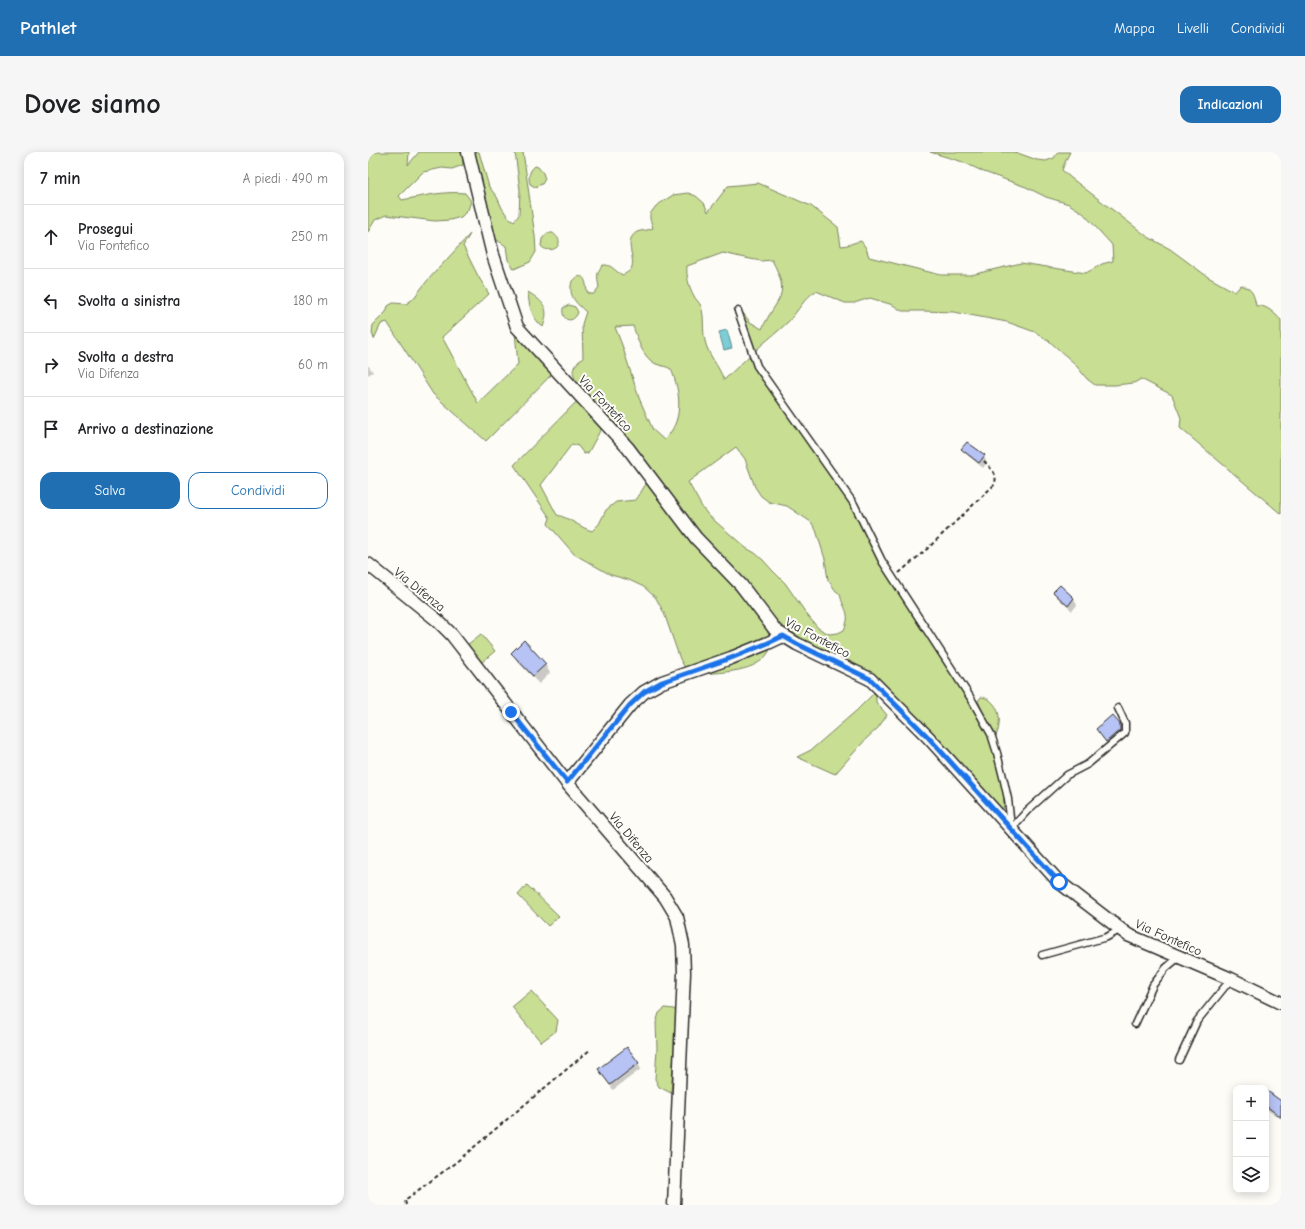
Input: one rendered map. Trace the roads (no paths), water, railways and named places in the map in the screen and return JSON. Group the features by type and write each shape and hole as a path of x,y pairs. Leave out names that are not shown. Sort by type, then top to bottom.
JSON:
{"street":[{"name":"Via Fontefico","path":"468,152 493,255 517,327 628,448 696,538 741,585 776,631 797,644 870,679 928,737 1059,882 1128,935 1231,979 1281,1003"},
{"name":"Via Difenza","path":"368,564 437,620 452,635 567,782 665,897 677,917 683,945 684,973 674,1205"},
{"path":"567,782 630,705 644,692 662,682 731,658 783,636"}],"lane":[{"path":"738,311 756,366 854,504 882,561 972,700 991,734 1008,799 1011,829"},
{"path":"1011,829 1027,811 1067,775 1088,764 1125,733 1125,723 1118,708"},
{"path":"1042,955 1107,937 1121,929"},
{"path":"1135,1024 1153,985 1166,968 1180,957"},
{"path":"1179,1060 1197,1021 1231,979"}],"water":[{"path":"727,330 732,348 724,350 719,332"}]}
